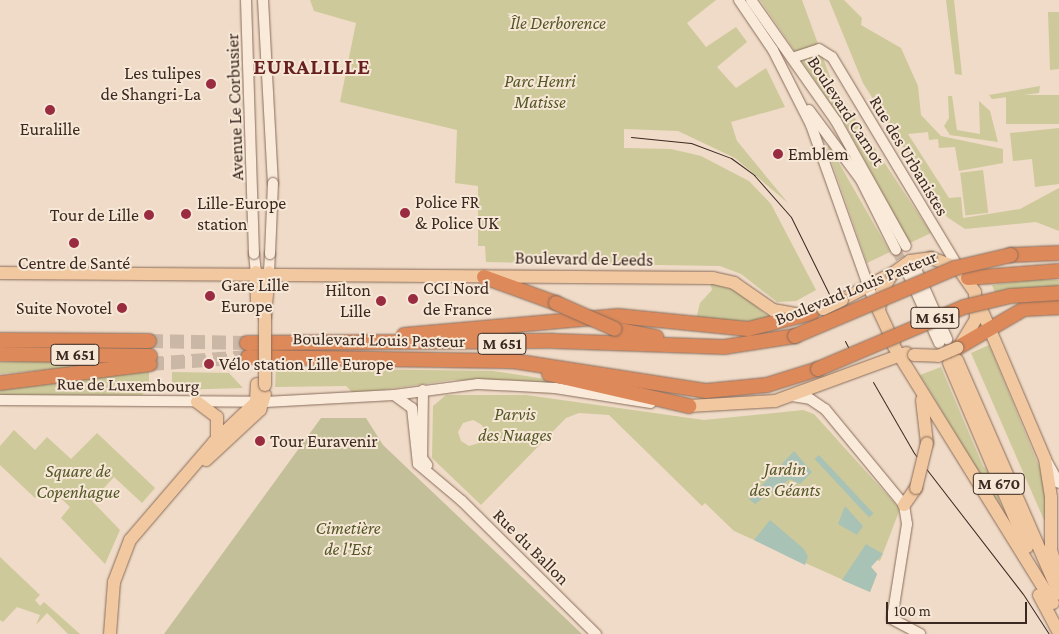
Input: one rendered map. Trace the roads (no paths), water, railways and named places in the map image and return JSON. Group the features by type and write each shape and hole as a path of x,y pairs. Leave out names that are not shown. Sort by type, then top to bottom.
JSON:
{"highway":[{"name":"Boulevard Louis Pasteur","path":"1059,253 1011,255 955,268 796,336 756,344 284,343 247,350 412,359 539,363 706,392 772,384 818,369 964,307 1010,296 1059,293"},
{"path":"964,274 1059,271"},
{"path":"484,277 556,303 615,329 686,340 756,344"},
{"path":"950,350 973,334 990,328 1024,309 1059,307"},
{"path":"284,343 463,332 618,316 748,329 817,311"},
{"name":"M 651","path":"0,340 150,341"},
{"name":"M 651","path":"0,354 150,360 49,376"},
{"path":"412,359 560,376 689,406"},
{"path":"0,377 49,376"},
{"path":"0,383 49,376"}],"main road":[{"path":"907,354 888,337 880,318 881,293 892,274 916,259 938,259 964,274 977,299 973,334"},
{"name":"Boulevard de Leeds","path":"0,272 269,272 484,277 713,278 734,283 773,310 817,311 867,289 892,274"},
{"path":"193,470 226,444 260,402 261,316 256,272"},
{"path":"261,316 269,272"},
{"name":"M 670","path":"977,299 1045,459 1051,508 1052,558 1059,577"},
{"path":"689,406 745,405 792,396 907,354 938,356 950,350"},
{"name":"M 670","path":"950,350 1057,604"},
{"name":"M 670","path":"907,354 916,383 1057,604"},
{"path":"904,505 916,488 927,443 928,417 916,383"},
{"path":"197,402 218,417 217,440"},
{"path":"110,634 114,582 122,556 145,520 193,470 217,440 260,402"},
{"path":"984,490 1059,633"}],"street":[{"name":"Avenue Le Corbusier","path":"246,0 256,272"},
{"name":"Avenue Le Corbusier","path":"263,0 273,140 269,272"},
{"name":"Boulevard Carnot","path":"739,0 794,91 861,180 901,248 856,154 751,0"},
{"name":"Rue des Urbanistes","path":"794,61 819,49 832,57 964,274"},
{"name":"Boulevard Carnot","path":"794,91 823,157 867,289 880,318"},
{"name":"M 670","path":"912,271 950,350"},
{"path":"423,390 522,385 689,406"},
{"name":"Rue de Luxembourg","path":"0,400 260,402 394,395 423,390"},
{"name":"Rue du Ballon","path":"423,390 422,458 443,484"},
{"name":"Rue du Ballon","path":"394,395 412,408 418,464 443,484 596,634"},
{"path":"792,396 820,404 904,505 907,524 892,619 920,634"},
{"path":"1045,459 1059,483"}],"tunnel":[{"path":"896,250 907,272"},
{"path":"149,341 247,343"},
{"path":"150,364 248,357"}],"tram line":[{"path":"631,137 691,143 731,158 754,175 791,217 838,312"},
{"path":"845,341 848,347"},
{"path":"873,382 914,453 1023,594 1049,634"}],"place":[{"name":"Les tulipes de Shangri-La","path":"211,84"},
{"name":"Euralille","path":"50,110"},
{"name":"Emblem","path":"778,154"},
{"name":"Police FR & Police UK","path":"405,213"},
{"name":"Lille-Europe station","path":"186,214"},
{"name":"Tour de Lille","path":"149,215"},
{"name":"Centre de Santé","path":"74,243"},
{"name":"Gare Lille Europe","path":"210,296"},
{"name":"CCI Nord de France","path":"413,299"},
{"name":"Hilton Lille","path":"381,301"},
{"name":"Suite Novotel","path":"122,308"},
{"name":"Vélo station Lille Europe","path":"209,364"},
{"name":"Tour Euravenir","path":"260,441"}],"district":[{"name":"EURALILLE","path":"312,67"}],"park label":[{"name":"Île Derborence","path":"558,23"},
{"name":"Parc Henri Matisse","path":"540,92"},
{"name":"Parvis des Nuages","path":"515,425"},
{"name":"Jardin des Géants","path":"785,480"},
{"name":"Square de Copenhague","path":"78,482"},
{"name":"Cimetière de l'Est","path":"348,539"}]}
